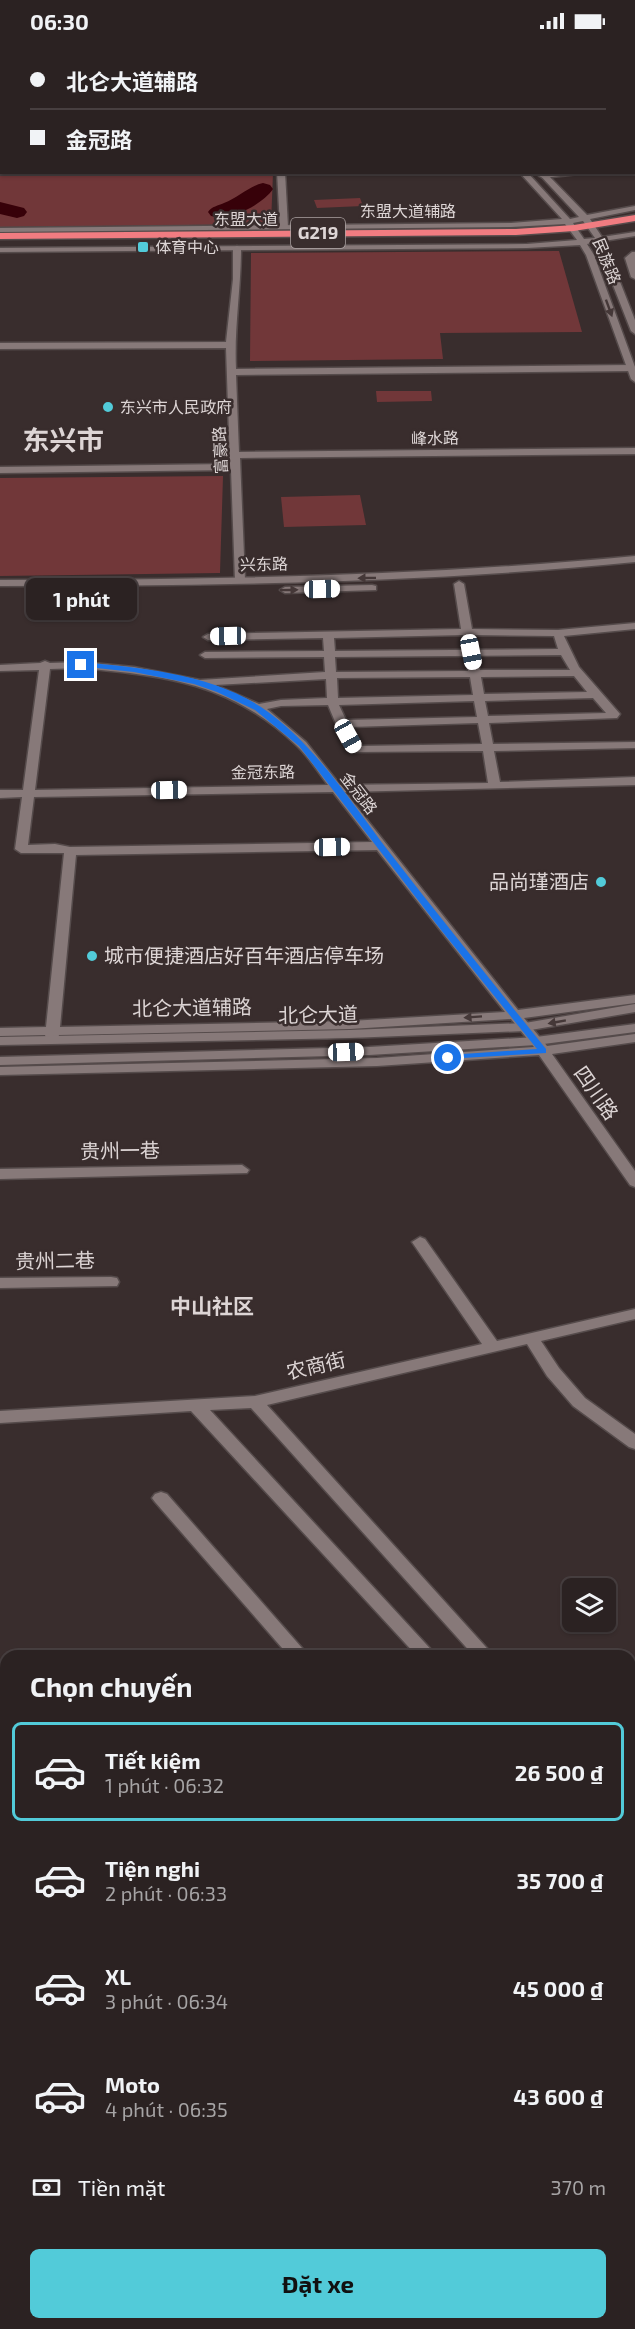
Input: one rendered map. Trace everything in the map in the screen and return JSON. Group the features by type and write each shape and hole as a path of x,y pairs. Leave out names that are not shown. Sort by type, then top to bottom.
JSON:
{"highway":[{"name":"东盟大道","path":"594,230 635,218"},
{"name":"东盟大道","path":"0,244 522,239 635,227"},
{"name":"东盟大道","path":"0,236 416,229 577,232"}],"street":[{"path":"281,174 284,227"},
{"name":"民族路","path":"524,174 577,232 590,255 635,379"},
{"name":"民族路","path":"541,174 594,230 635,330"},
{"name":"东盟大道辅路","path":"594,230 635,208"},
{"name":"东盟大道辅路","path":"0,230 284,227 416,229"},
{"name":"东盟大道辅路","path":"0,250 527,246 577,232 594,230 635,234"},
{"name":"富豪路","path":"237,248 237,279 230,345 240,580"},
{"path":"635,254 629,258 635,277"},
{"path":"0,346 230,345"},
{"path":"231,372 631,368"},
{"name":"峰水路","path":"235,455 635,451"},
{"path":"0,470 235,467"},
{"name":"兴东路","path":"0,583 452,575 635,559"},
{"name":"兴东路","path":"0,593 344,589 459,584 635,568"},
{"path":"459,584 495,786"},
{"path":"208,637 467,632 558,633 635,626"},
{"path":"342,724 613,716 614,714 576,673 563,652 558,633"},
{"path":"328,635 333,703 342,724 359,750 635,745"},
{"path":"205,655 563,652"},
{"path":"45,664 21,849 55,848 70,851 380,846"},
{"name":"金冠路","path":"0,668 45,664 89,665 134,670 196,682 220,690 258,708 302,744 333,787 525,1027"},
{"path":"196,682 330,675 576,673"},
{"path":"258,708 281,703 596,695"},
{"name":"金冠东路","path":"0,794 635,782"},
{"path":"52,1035 70,851"},
{"name":"北仑大道辅路","path":"0,1032 52,1035 350,1025 515,1015 635,999"},
{"name":"北仑大道","path":"0,1041 52,1035 350,1034 525,1027 635,1008"},
{"name":"四川路","path":"525,1027 635,1182"},
{"name":"北仑大道","path":"0,1061 539,1046 635,1028"},
{"path":"0,1071 377,1062 635,1038"},
{"name":"贵州一巷","path":"0,1174 242,1170"},
{"path":"420,1242 492,1346"},
{"name":"贵州二巷","path":"0,1283 111,1282"},
{"name":"农商街","path":"0,1417 255,1402 635,1314"},
{"path":"530,1337 553,1372 579,1402 635,1443"},
{"path":"255,1402 480,1650"},
{"path":"196,1406 422,1650"},
{"path":"161,1498 295,1650"}],"shaded area":[{"path":"0,174 273,174 271,224 0,227"},
{"path":"360,198 363,206 317,208 314,200"},
{"path":"559,251 582,332 440,333 443,359 250,361 251,253"},
{"path":"376,391 431,391 432,401 377,402"},
{"path":"223,476 220,573 0,576 0,478"},
{"path":"360,495 366,525 284,527 281,497"}],"waterway":[{"path":"218,212 242,204 263,189"},
{"path":"0,208 17,212"}],"place":[{"name":"体育中心","path":"143,247"},
{"name":"东兴市人民政府","path":"108,407"},
{"name":"品尚瑾酒店","path":"601,882"},
{"name":"城市便捷酒店好百年酒店停车场","path":"92,956"}],"district":[{"name":"东兴市","path":"63,441"},
{"name":"中山社区","path":"212,1307"}],"route":[{"path":"81,665 134,670 196,682 220,690 258,708 302,744 333,787 543,1051 448,1058"}]}
